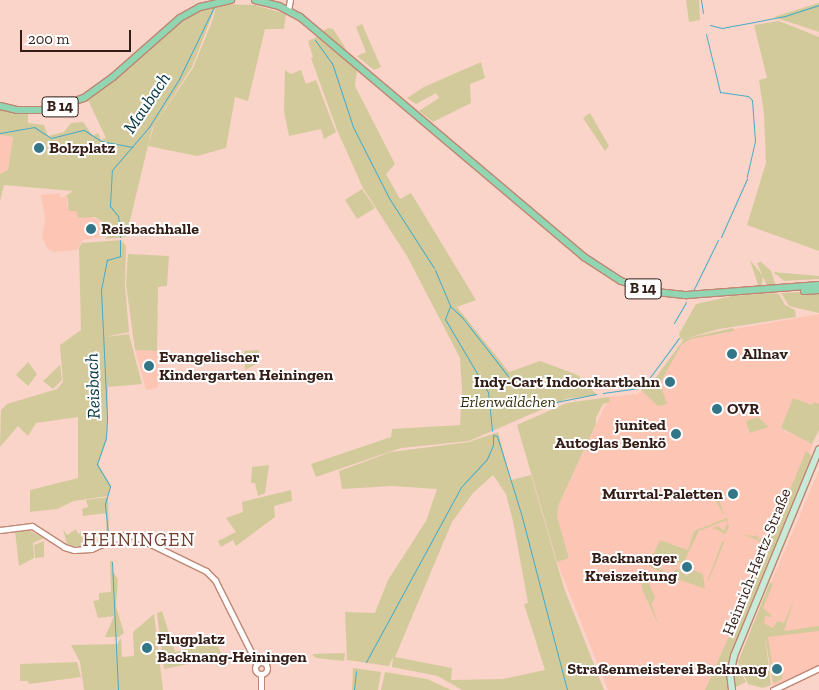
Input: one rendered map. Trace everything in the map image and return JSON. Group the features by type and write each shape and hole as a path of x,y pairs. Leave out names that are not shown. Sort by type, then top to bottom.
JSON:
{"main road":[{"name":"B 14","path":"0,106 17,110 49,110 84,98 113,77 180,18 212,3 231,0"},
{"name":"B 14","path":"255,0 288,10 334,44 601,269 639,287 672,294 819,290"},
{"name":"B 14","path":"782,290 819,285"},
{"name":"Heinrich-Hertz-Straße","path":"732,689 734,656 819,450"}],"street":[{"path":"288,10 290,0"},
{"path":"0,530 32,526 64,547 74,550 91,549 129,535 206,571 215,580 257,664 255,669 260,674 262,690"},
{"path":"257,664 263,662 267,666 266,671 260,674"},
{"path":"773,690 819,668"}],"shaded area":[{"path":"0,135 13,137 8,170 0,174"},
{"path":"60,193 60,198 67,195 67,205 106,224 108,236 83,240 77,250 54,252 48,249 42,238 45,218 41,195"},
{"path":"819,314 819,411 783,430 813,444 745,611 718,690 608,690 557,562 569,557 557,516 559,504 609,397 637,394 653,382 681,344 696,336"},
{"name":"Evangelischer Kindergarten Heiningen","path":"135,350 157,351 160,381 157,388 146,390"},
{"path":"819,470 819,666 773,686 765,636 751,630"}],"green space":[{"path":"686,0 699,0 700,20 689,22"},
{"path":"819,3 819,32 774,17 815,4"},
{"path":"221,4 255,5 286,14 284,29 265,29 248,101 235,97 226,148 197,156 148,146 154,126 193,68 213,19 216,6 192,67 152,129 126,237 105,239 108,236 106,224 95,217 78,218 77,211 69,211 67,195 73,191 4,185 0,201 0,174 8,170 13,137 0,135 0,109 28,114 28,123 44,125 48,136 64,132 71,123 83,122 93,136 98,133 101,140 106,138 88,100 182,20 198,11"},
{"path":"779,21 819,37 819,251 747,225 766,163 764,114 759,80 767,78 754,25"},
{"path":"362,24 381,67 374,70 357,56 366,52 356,27"},
{"path":"328,28 333,29 348,52 323,31"},
{"name":"Erlenwäldchen","path":"317,37 357,70 355,86 395,164 386,174 400,199 411,193 476,300 457,307 509,372 540,361 578,375 597,395 566,399 469,441 401,448 316,477 311,464 391,437 392,429 460,425 462,391 460,358 407,256 363,188 337,130 311,58 313,57 308,41"},
{"path":"481,62 485,78 470,84 471,103 433,122 419,111 439,98 436,93 416,104 407,98 424,87"},
{"path":"285,70 291,74 301,70 306,84 316,80 336,132 324,139 321,129 289,136 284,111"},
{"path":"590,113 609,146 605,151 583,118"},
{"path":"362,189 375,208 357,219 345,200"},
{"path":"121,240 126,246 125,286 129,332 105,337 129,334 142,384 108,387 107,439 98,464 111,486 108,496 74,501 57,509 30,512 30,490 78,478 78,417 36,423 28,436 18,426 0,447 1,410 7,404 57,389 63,382 60,345 81,330 79,248 82,243"},
{"path":"128,254 169,256 167,286 158,287 157,351 135,350 126,284"},
{"path":"750,260 763,276 761,288 758,285"},
{"path":"761,262 771,271 776,286 767,286 757,263"},
{"path":"773,272 819,276 819,279 784,281"},
{"path":"819,291 819,313 789,306 781,293"},
{"path":"779,294 785,305 795,310 796,317 719,329 681,340 679,334 696,304 732,296"},
{"path":"733,328 734,331 691,339 682,344 660,383 667,404 658,406 641,390 657,376 684,339"},
{"path":"259,350 255,365 245,370 244,351"},
{"path":"28,362 37,374 28,386 16,375"},
{"path":"60,365 62,380 53,389 43,381"},
{"path":"609,397 610,402 603,404 596,418 596,424 559,504 557,516 569,558 557,562 517,425 567,403"},
{"path":"793,398 812,405 814,402 819,404 819,430 812,444 781,428"},
{"path":"758,417 769,427 750,433 746,421"},
{"path":"498,432 511,480 531,475 564,588 604,690 462,690 438,676 392,667 393,657 389,666 347,660 345,612 375,613 388,580 426,521 437,489 392,486 342,489 339,471 391,452 469,442","holes":["493,475 506,494 513,521 528,603 524,604 545,670 503,679 451,680 452,668 395,657 452,522 473,493"]},
{"path":"806,451 811,455 810,461 729,662 728,690 705,690 741,609 764,546 768,545 740,533 750,536 751,534 751,537 756,535 759,540 761,538 764,542 765,539 767,543"},
{"path":"819,461 740,652 737,665 746,682 736,687 732,670 733,661"},
{"path":"269,465 265,493 258,496 255,483 251,483 252,467"},
{"path":"291,490 292,501 274,506 275,517 236,546 233,540 221,547 218,541 236,532 226,518 243,512 242,502"},
{"path":"713,493 718,496 724,516 714,497 706,497"},
{"path":"108,497 109,534 106,534 107,513 83,516 82,509 88,507 86,500"},
{"path":"727,518 728,522 724,521 699,531 683,564 678,562 676,567 653,555 660,540 688,550 694,531"},
{"path":"728,522 729,528 725,534 714,528 712,530 713,528 718,526 724,531"},
{"path":"63,529 67,535 76,529 78,534 83,531 86,547 67,545"},
{"path":"15,531 30,531 44,538 33,543 34,558 19,566"},
{"path":"725,540 708,582 707,582 722,542"},
{"path":"44,541 44,557 35,558 34,545"},
{"path":"652,559 658,562 656,567 673,575 676,568 687,576 690,569 703,574 705,589 664,574 649,566"},
{"path":"110,561 113,561 113,572 118,579 116,606 124,633 119,637 105,637 114,616 98,618 93,601 99,600 99,593 111,592"},
{"path":"646,573 662,580 648,582 655,597 652,604 644,585"},
{"path":"641,579 643,579 659,626 642,589"},
{"path":"770,582 773,584 763,608 773,617 765,616 764,623 772,628 778,621 784,623 794,599 784,631 819,626 819,631 768,637 772,663 782,663 774,665 776,673 783,671 782,679 773,684 765,635 771,685 763,688 748,684 738,662"},
{"path":"162,611 175,652 216,642 223,657 164,669 157,613"},
{"path":"154,614 163,690 84,690 80,662 71,645 117,644 121,638 122,657 134,656 133,632"},
{"path":"345,653 344,661 316,658 312,654"},
{"path":"77,662 81,677 29,684 28,681 20,681 20,664"},
{"path":"353,668 381,672 378,690 352,690"},
{"path":"385,672 427,679 451,690 381,690"}],"waterway":[{"path":"701,0 703,13"},
{"path":"710,25 722,28 785,16 819,5"},
{"name":"Maubach","path":"120,237 118,216 110,206 112,170 149,127 179,79 214,7"},
{"path":"706,34 720,92 748,96 752,100 755,141 747,177"},
{"path":"315,40 332,63 353,127 389,198 434,268"},
{"name":"Maubach","path":"0,133 34,127 51,138 84,130 101,141 132,147"},
{"path":"721,237 747,179"},
{"name":"Reisbach","path":"108,534 105,504 110,486 97,464 106,438 107,417 101,290 107,260 120,256 120,240"},
{"path":"693,291 718,240"},
{"path":"435,270 450,306 445,319 488,392 492,431"},
{"path":"674,323 686,302"},
{"path":"450,306 462,317 508,376"},
{"path":"603,393 637,388 648,380 679,338"},
{"path":"556,402 596,394"},
{"path":"493,435 497,436 522,517 567,690"},
{"path":"366,662 461,487 487,459 493,445 493,436"},
{"name":"Reisbach","path":"112,562 118,690"},
{"path":"354,690 356,671"}],"place":[{"name":"Bolzplatz","path":"39,148"},
{"name":"Reisbachhalle","path":"91,229"},
{"name":"Allnav","path":"732,354"},
{"name":"Evangelischer Kindergarten Heiningen","path":"149,366"},
{"name":"Indy-Cart Indoorkartbahn","path":"670,382"},
{"name":"OVR","path":"717,409"},
{"name":"junited Autoglas Benkö","path":"676,434"},
{"name":"Murrtal-Paletten","path":"733,494"},
{"name":"Backnanger Kreiszeitung","path":"687,567"},
{"name":"Flugplatz Backnang-Heiningen","path":"147,648"},
{"name":"Straßenmeisterei Backnang","path":"777,669"}],"district":[{"name":"HEININGEN","path":"139,540"}]}
